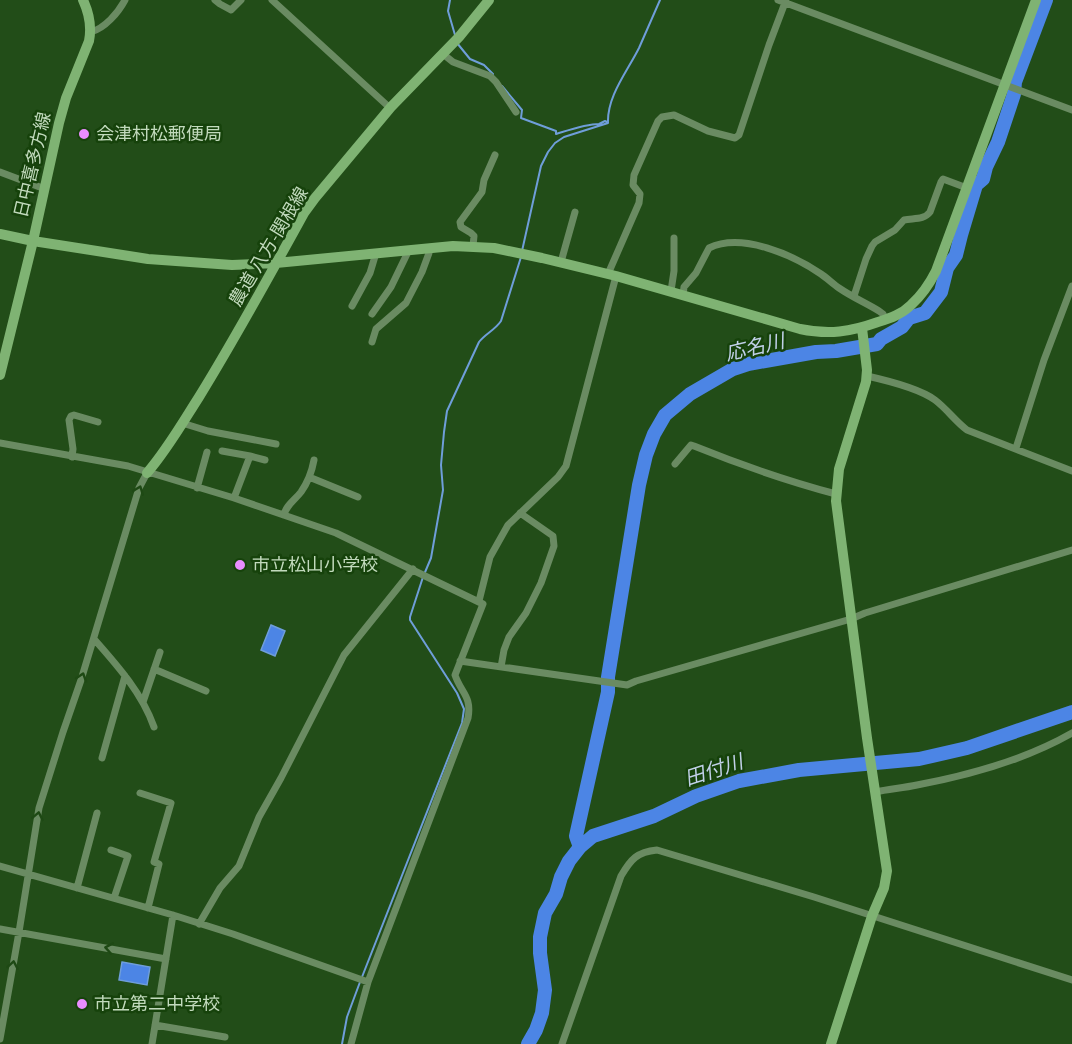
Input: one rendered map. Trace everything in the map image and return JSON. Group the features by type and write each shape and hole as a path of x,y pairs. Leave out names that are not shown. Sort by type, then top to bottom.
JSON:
{"street":[{"path":"82,0 91,32 108,21 125,0"},
{"path":"215,0 231,10 242,0"},
{"path":"272,0 390,108"},
{"name":"農道 八方-関根線","path":"147,472 182,423 231,346 304,213 390,108 466,30 489,0"},
{"path":"0,234 148,259 232,265 453,246 510,250 612,275 812,331 862,332 898,316 911,306 931,280 939,264 1036,0"},
{"path":"479,601 490,557 508,525 558,477 566,466 612,275 639,203 640,194 633,185 634,175 658,121 662,117 674,115 719,135 735,138 739,135 783,1 1072,110"},
{"name":"日中喜多方線","path":"0,375 62,109 86,51 91,32"},
{"path":"443,54 453,62 484,73 493,79 516,112"},
{"path":"473,246 474,236 461,227 460,222 482,192 484,180 495,155"},
{"path":"0,172 45,189"},
{"path":"854,296 866,259 875,242 895,230 904,220 922,218 927,215 940,182 944,179 967,188"},
{"path":"561,262 575,212"},
{"path":"671,291 674,271 674,238"},
{"path":"683,295 684,287 696,273 709,248 720,244 741,242 762,245 809,266 839,288 879,311 886,320"},
{"path":"372,342 376,329 406,303 422,272 429,253 428,248"},
{"path":"372,314 391,287 407,250"},
{"path":"352,306 370,273 376,253"},
{"path":"1016,448 1044,360 1072,286"},
{"path":"831,1044 872,916 884,888 886,871 836,494 839,470 867,376 862,332"},
{"path":"867,376 927,395 967,429 1072,471"},
{"path":"72,457 70,416 74,415 98,422"},
{"path":"182,423 208,431 276,444"},
{"path":"0,443 113,463 234,498 336,533 483,604 455,675 467,698 468,718 368,982 351,1044"},
{"path":"675,464 691,445 758,471 836,494"},
{"path":"222,451 265,460"},
{"path":"197,488 207,452"},
{"path":"234,498 250,456"},
{"path":"284,515 285,510 301,492 314,460"},
{"path":"0,1039 20,932 39,808 94,639 139,488 147,472"},
{"path":"309,477 358,497"},
{"path":"501,667 509,637 533,600 554,546 553,536 520,513"},
{"path":"460,661 627,685 851,619 1072,550"},
{"path":"199,924 220,888 239,866 259,818 344,655 413,569"},
{"path":"94,639 125,676 142,702 154,727"},
{"path":"142,702 160,652"},
{"path":"154,669 206,691"},
{"path":"102,758 125,676"},
{"path":"874,787 955,777 1003,764 1072,733"},
{"path":"140,793 171,803 154,862 159,864 148,908"},
{"path":"77,888 97,813"},
{"path":"111,849 128,856 114,898"},
{"path":"562,1044 621,876 629,864 641,853 657,850 814,897 1072,980"},
{"path":"0,866 173,915 368,982"},
{"path":"152,1044 173,915"},
{"path":"0,929 166,958"},
{"path":"155,1025 225,1037"}],"water":[{"path":"271,625 285,631 275,656 261,650"},
{"path":"122,962 150,967 147,985 119,980"}],"waterway":[{"path":"450,0 448,11 455,35"},
{"path":"608,123 614,94 639,48 660,0"},
{"name":"応名川","path":"580,847 576,836 608,692 608,677 639,485 654,434 665,415 690,394 733,369 748,364 816,352 877,344 881,339 902,327 909,318 925,313 941,292 947,268 956,255 976,185 983,179 998,142 1014,94 1015,82 1046,0"},
{"path":"457,43 470,59 484,65 493,74"},
{"path":"502,86 522,110 521,118 556,131 556,134 607,122"},
{"path":"522,251 541,166 548,152 564,137 608,123"},
{"path":"362,977 462,723 464,709 457,693 410,617 431,558 443,490 441,465 447,411 479,342 501,321 521,257"},
{"name":"田付川","path":"528,1044 542,1013 545,990 540,953 540,937 545,913 556,894 569,861 593,836 654,816 696,796 739,781 799,770 919,759 967,748 1072,712"},
{"path":"342,1044 347,1017 360,982"}],"place":[{"name":"会津村松郵便局","path":"84,134"},
{"name":"市立松山小学校","path":"240,565"},
{"name":"市立第二中学校","path":"82,1004"}]}
